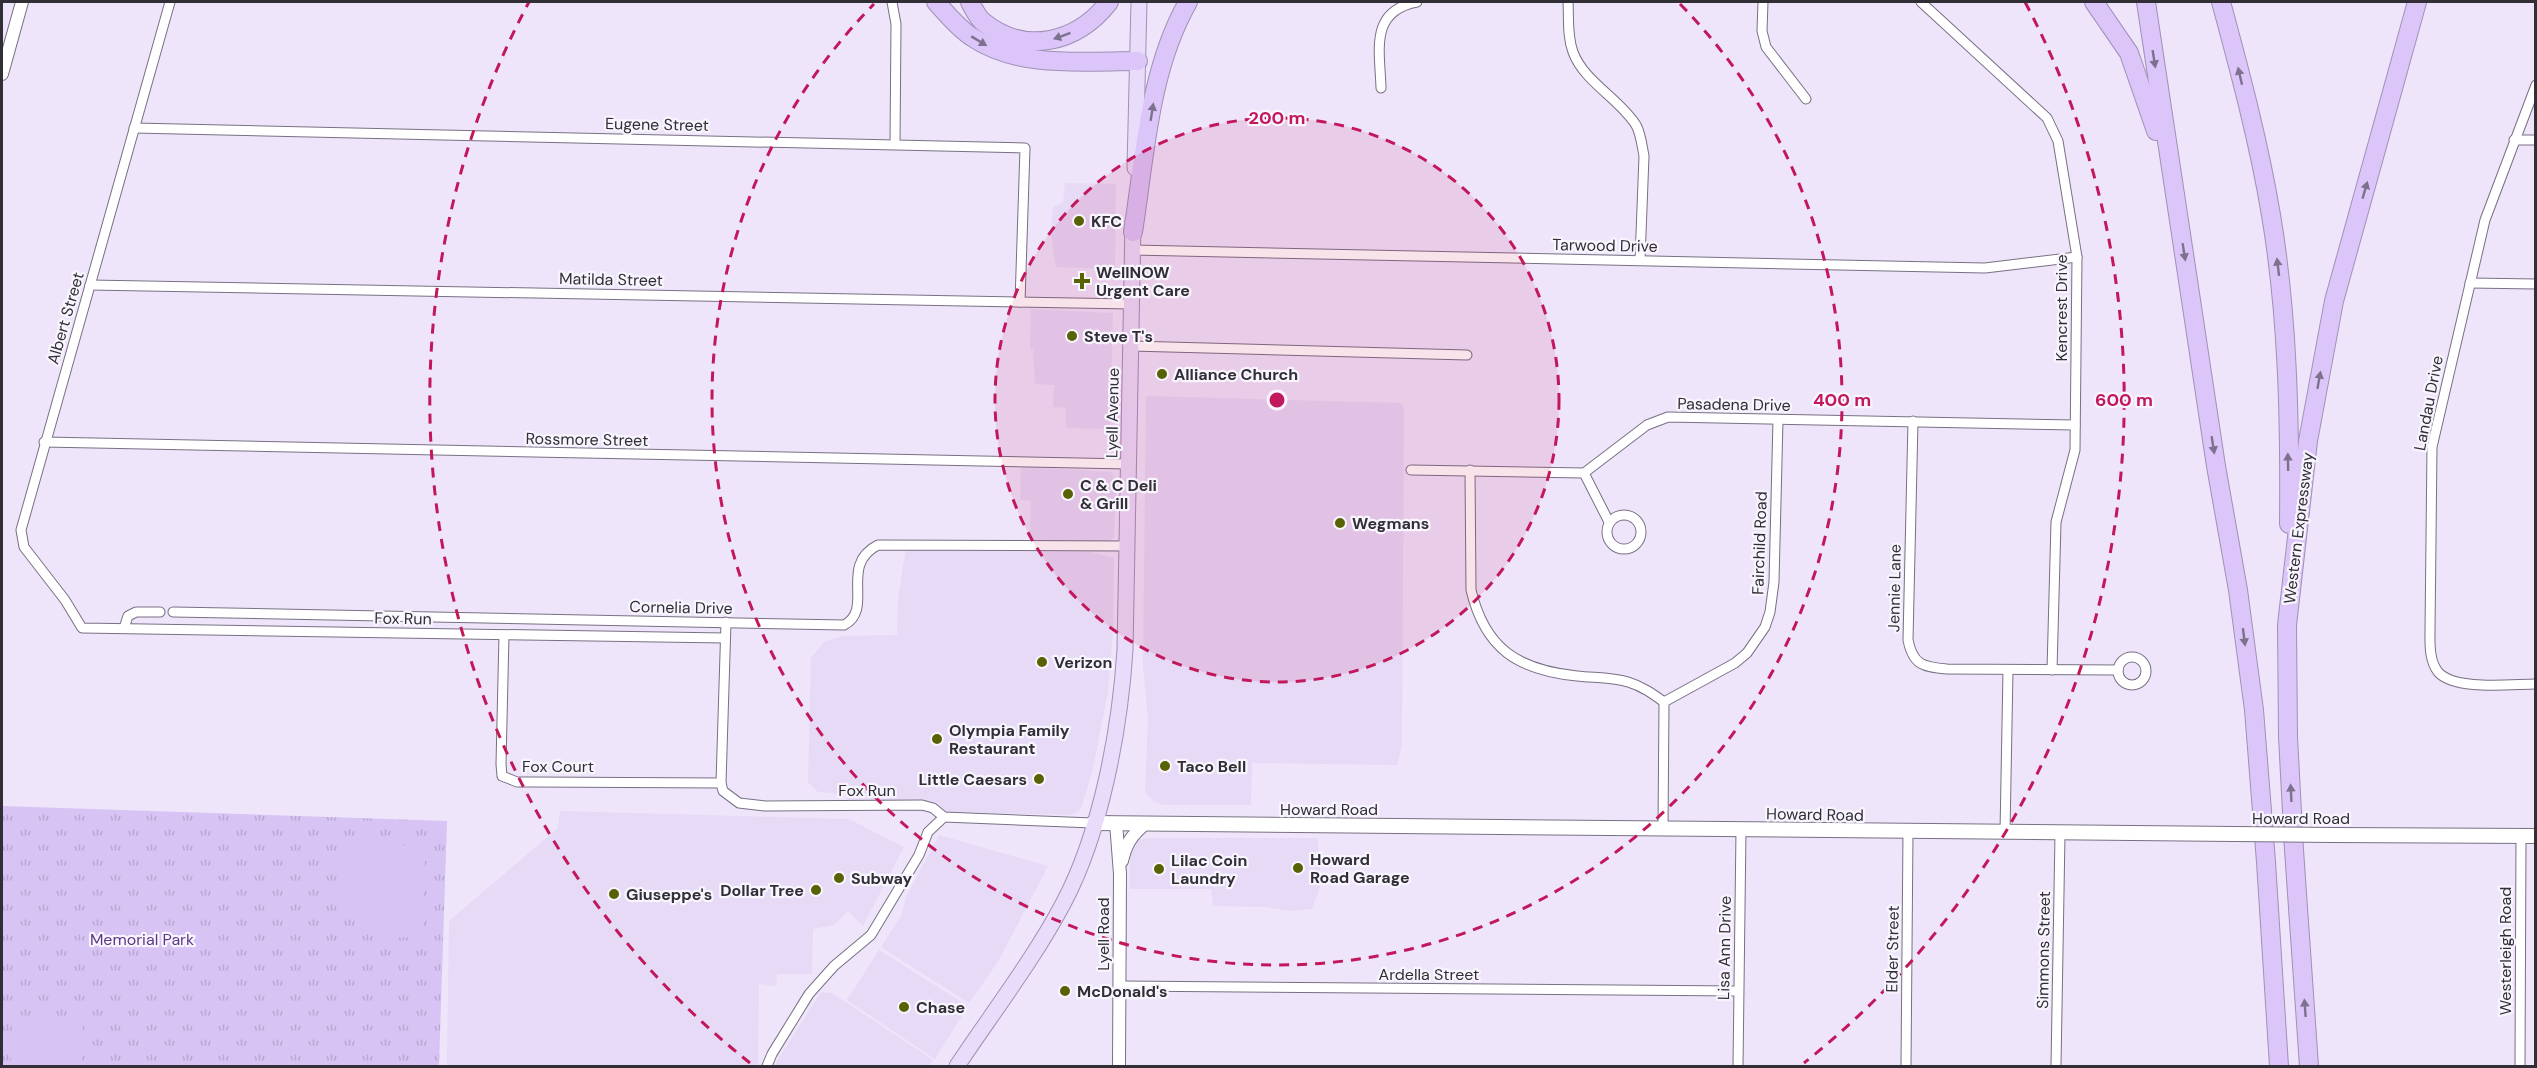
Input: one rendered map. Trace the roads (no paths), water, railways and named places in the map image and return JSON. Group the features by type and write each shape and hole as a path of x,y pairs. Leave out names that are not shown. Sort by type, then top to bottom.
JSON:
{"highway":[{"path":"936,2 970,36 1006,53 1043,59 1138,61"},
{"path":"970,2 981,20 1009,38 1041,42 1073,32 1101,12 1108,2"},
{"path":"1133,241 1158,80 1172,35 1188,2"},
{"path":"2094,2 2129,53 2133,63 2157,135 2178,217"},
{"path":"2146,2 2216,466 2238,590 2254,710 2278,1066"},
{"path":"2221,2 2260,160 2271,215 2280,282 2288,416 2287,625"},
{"name":"Western Expressway","path":"2309,1066 2293,839 2288,737 2287,625 2308,441 2330,323 2417,2"},
{"path":"2377,146 2430,2"}],"main road":[{"name":"Lyell Avenue","path":"957,1066 1043,938 1065,901 1094,823 1112,753 1122,691 1139,2"},
{"name":"Howard Road","path":"1094,823 2060,834 2535,836"}],"street":[{"path":"2,74 22,2"},
{"name":"Albert Street","path":"82,628 65,600 29,555 21,539 22,521 170,2"},
{"path":"892,2 896,24 895,144"},
{"path":"1381,88 1378,40 1382,27 1395,9 1404,4 1417,2"},
{"path":"1568,2 1569,39 1578,62 1627,114 1642,140 1644,156 1640,260"},
{"path":"1763,2 1762,31 1766,47 1806,99"},
{"name":"Kencrest Drive","path":"1921,2 2047,118 2058,141 2077,257 2075,450 2056,522 2052,670"},
{"name":"Landau Drive","path":"2535,85 2485,220 2432,447 2430,648 2432,661 2447,679 2476,684 2535,684"},
{"name":"Eugene Street","path":"134,128 1025,148 1020,302"},
{"path":"2514,140 2535,140"},
{"name":"Tarwood Drive","path":"1133,241 1640,260 1985,268 2077,257"},
{"path":"2470,283 2535,285"},
{"name":"Matilda Street","path":"90,285 1131,304"},
{"path":"1131,346 1467,355"},
{"name":"Pasadena Drive","path":"1584,474 1655,420 1668,417 2075,425"},
{"name":"Fairchild Road","path":"1664,702 1735,663 1747,653 1765,627 1774,590 1778,420"},
{"name":"Jennie Lane","path":"1913,421 1908,640 1911,655 1918,662 1930,668 2008,669"},
{"name":"Rossmore Street","path":"44,442 1129,464"},
{"path":"1411,470 1584,474 1609,522"},
{"path":"1470,470 1471,590 1482,623 1492,638 1509,655 1528,666 1555,674 1608,677 1629,682 1646,689 1664,702 1663,829"},
{"name":"Cornelia Drive","path":"173,612 844,625 852,621 857,614 859,563 864,555 878,545 1127,546"},
{"path":"124,628 128,616 136,612 160,612"},
{"path":"721,783 726,622"},
{"name":"Fox Run","path":"82,628 725,638"},
{"name":"Fox Court","path":"504,634 501,764 502,776 506,780 721,783"},
{"path":"2005,833 2008,669 2118,670"},
{"name":"Fox Run","path":"721,783 723,791 739,803 765,806 922,805 933,808 944,817 1094,823"},
{"path":"767,1066 809,994 834,966 871,935 895,897 912,862 919,855 928,832 944,817"},
{"name":"Lyell Road","path":"1116,824 1120,874 1119,1066"},
{"name":"Lyell Road","path":"1120,874 1125,846 1131,836 1145,824"},
{"name":"Lisa Ann Drive","path":"1738,1066 1741,830"},
{"name":"Elder Street","path":"1906,1066 1908,832"},
{"name":"Simmons Street","path":"2056,1066 2060,834"},
{"name":"Westerleigh Road","path":"2520,1066 2521,836"},
{"name":"Ardella Street","path":"1120,986 1738,991"}],"place":[{"name":"KFC","path":"1079,221"},
{"name":"WellNOW Urgent Care","path":"1082,281"},
{"name":"Steve T's","path":"1072,336"},
{"name":"Alliance Church","path":"1162,374"},
{"name":"C & C Deli & Grill","path":"1068,494"},
{"name":"Wegmans","path":"1340,523"},
{"name":"Verizon","path":"1042,662"},
{"name":"Olympia Family Restaurant","path":"937,739"},
{"name":"Taco Bell","path":"1165,766"},
{"name":"Little Caesars","path":"1039,779"},
{"name":"Howard Road Garage","path":"1298,868"},
{"name":"Lilac Coin Laundry","path":"1159,869"},
{"name":"Subway","path":"839,878"},
{"name":"Dollar Tree","path":"816,890"},
{"name":"Giuseppe's","path":"614,894"},
{"name":"McDonald's","path":"1065,991"},
{"name":"Chase","path":"904,1007"}],"park label":[{"name":"Memorial Park","path":"142,939"}]}
